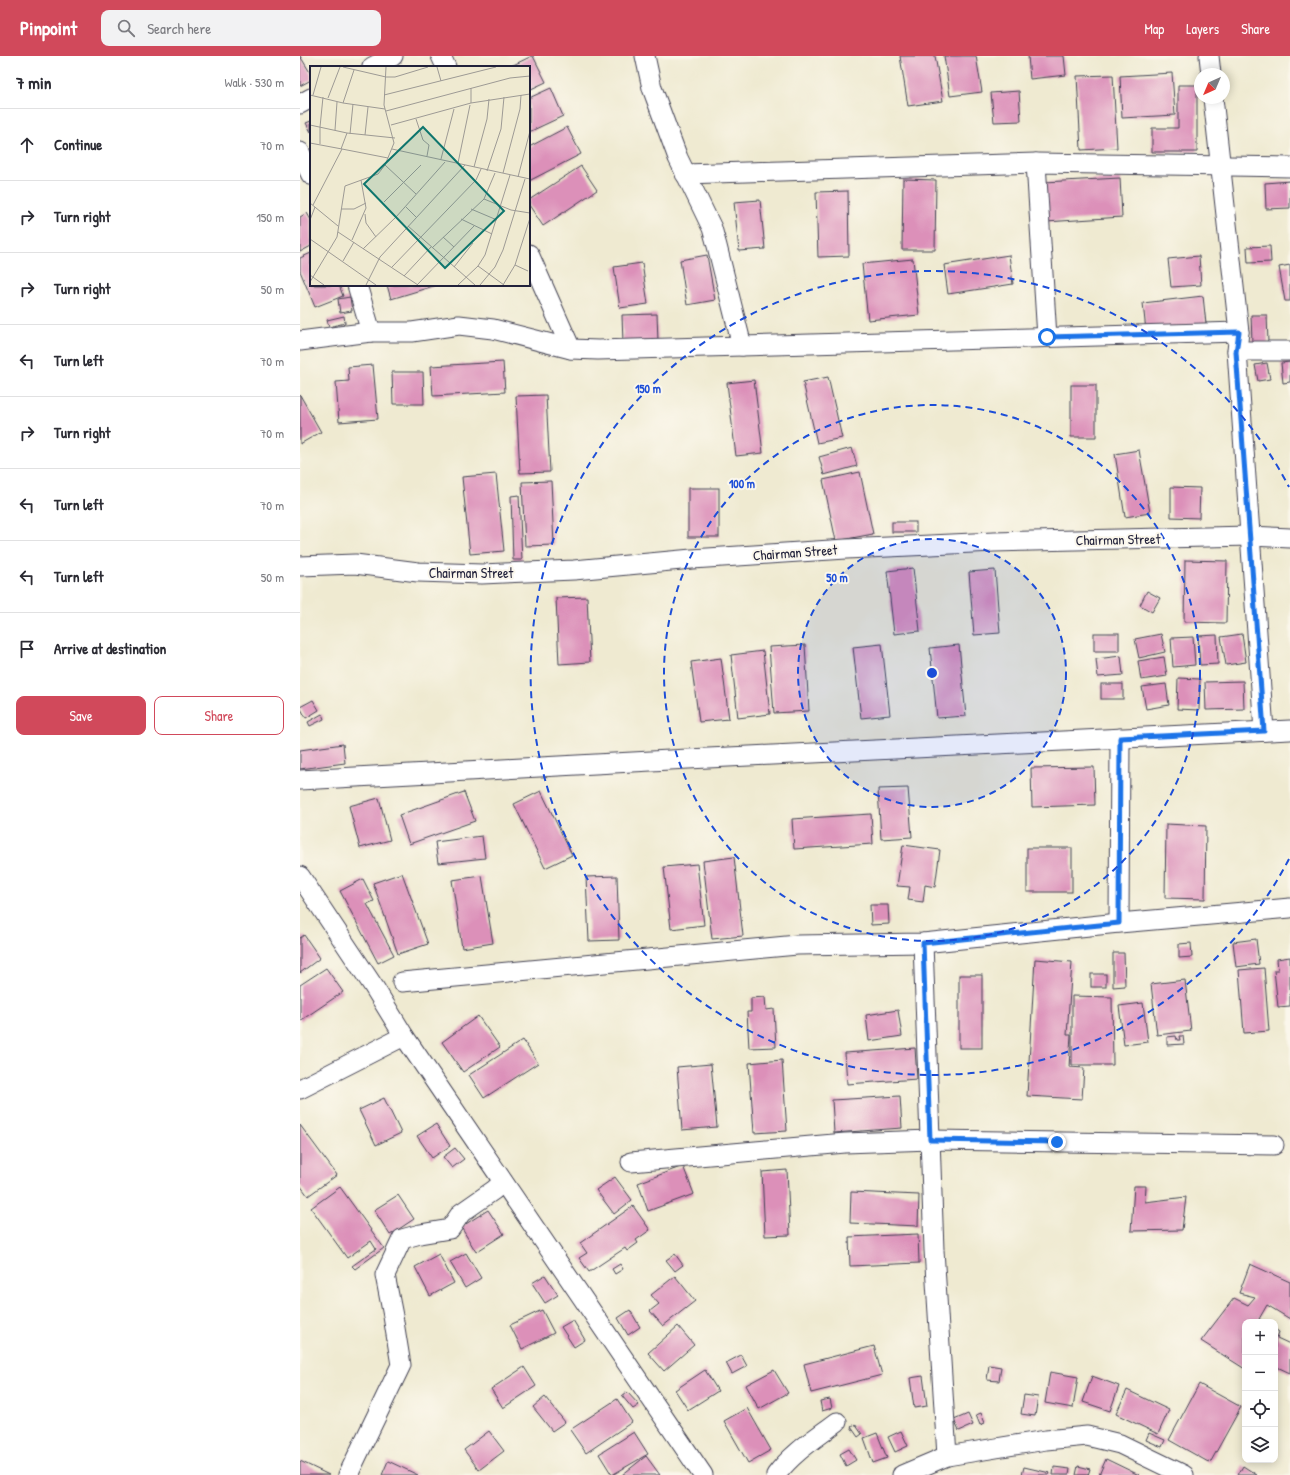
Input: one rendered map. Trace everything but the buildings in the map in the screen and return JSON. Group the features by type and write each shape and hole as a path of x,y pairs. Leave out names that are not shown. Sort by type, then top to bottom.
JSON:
{"street":[{"path":"374,66 393,56"},
{"path":"441,56 446,66"},
{"path":"645,56 652,88 685,174 712,228 718,246 742,346"},
{"path":"1209,56 1210,68"},
{"path":"300,104 310,99"},
{"path":"1214,104 1239,332 1236,352 1264,731"},
{"path":"300,152 310,173"},
{"path":"685,174 1036,163 1290,167"},
{"path":"1036,163 1047,337"},
{"path":"530,256 571,349"},
{"path":"357,286 371,332"},
{"path":"300,341 371,332 412,332 459,325 493,329 571,349 598,350 1239,332"},
{"path":"1236,352 1290,351"},
{"name":"Chairman Street","path":"300,566 355,564 418,572 482,574 574,570 692,559 994,542 1250,536 1290,538"},
{"path":"300,780 688,759 1290,730"},
{"path":"1119,923 1120,738"},
{"path":"300,876 374,987 404,1036 703,1475"},
{"path":"402,982 797,945 923,943 1119,923 1290,908"},
{"path":"923,943 934,1250 947,1456"},
{"path":"300,1089 404,1036"},
{"path":"631,1162 845,1143 930,1140 1274,1145"},
{"path":"348,1475 401,1365 385,1275 402,1239 420,1234 450,1229 461,1213 503,1182"},
{"path":"776,1475 783,1465 794,1455 837,1422"},
{"path":"902,1475 947,1456 1046,1440 1087,1436 1120,1444 1184,1475"}],"route":[{"path":"1047,337 1239,332 1236,352 1264,731 1120,738 1119,923 923,943 930,1140 1057,1142"}]}
